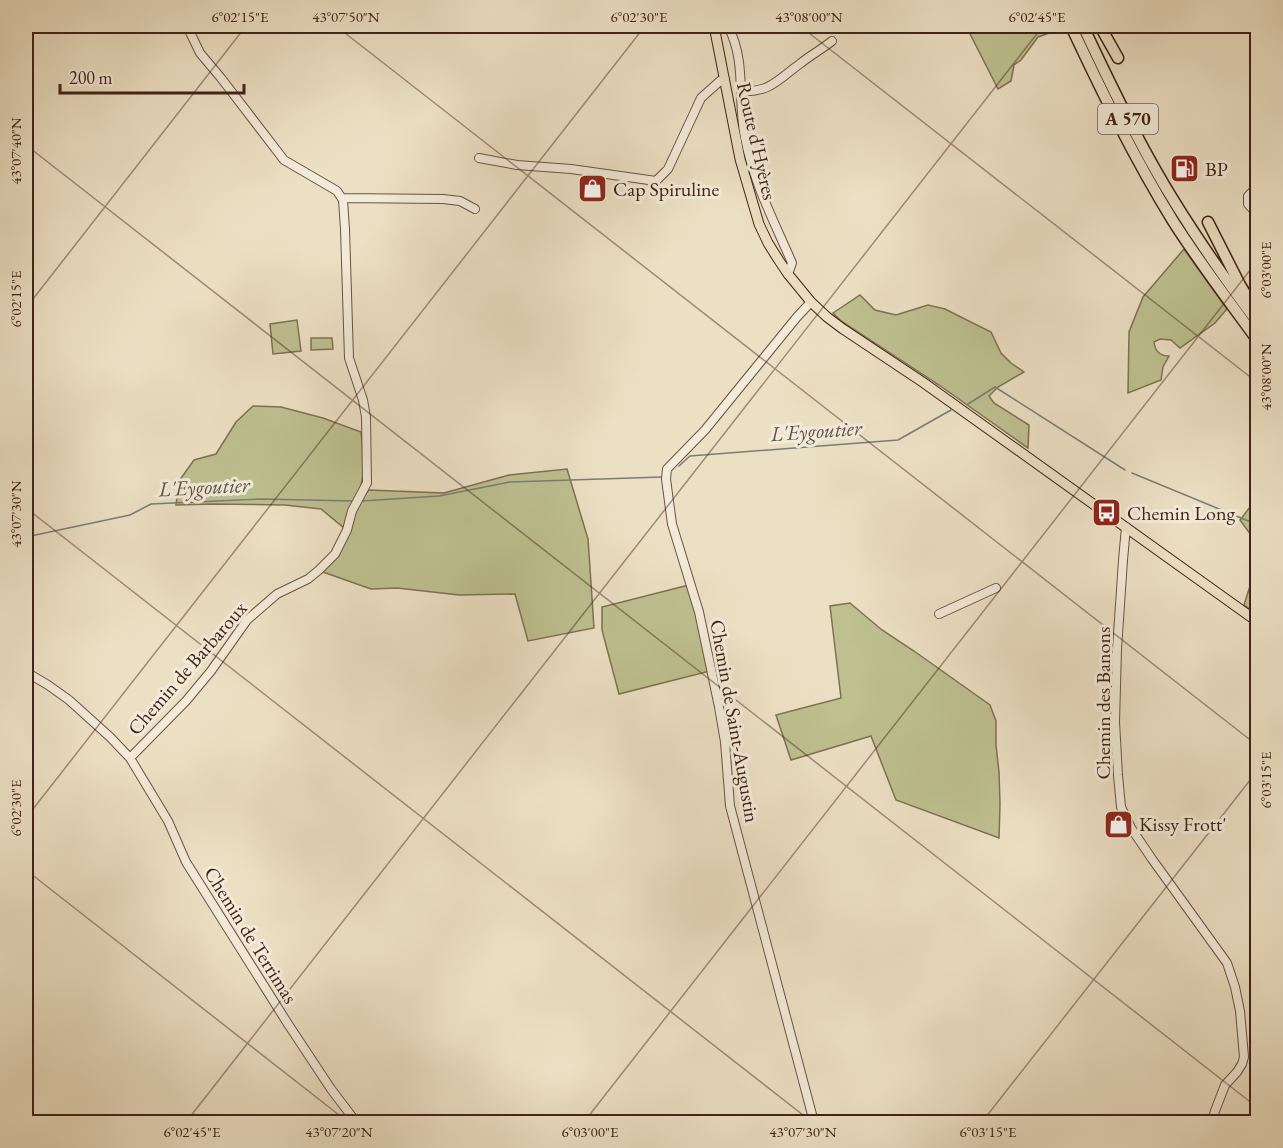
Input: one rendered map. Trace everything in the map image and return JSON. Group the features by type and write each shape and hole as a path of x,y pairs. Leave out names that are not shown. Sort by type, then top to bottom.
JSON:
{"highway":[{"name":"A 570","path":"1071,26 1143,170 1174,222 1257,341"},
{"name":"A 570","path":"1083,26 1151,162 1221,274 1257,323"},
{"path":"1100,26 1118,58"},
{"path":"1208,222 1257,314"}],"main road":[{"name":"Route d'Hyères","path":"714,26 740,159 754,208 768,243 788,274"},
{"path":"788,274 811,302 843,329 924,383 1257,622"}],"street":[{"path":"187,26 200,52 284,160 332,188 342,198 443,198 460,201 475,209"},
{"name":"Route d'Hyères","path":"728,26 740,60 744,130 751,165 792,263 788,274"},
{"path":"742,91 759,90 776,84 832,41"},
{"path":"479,158 517,165 571,169 656,181 668,169 701,98 720,81 725,80"},
{"path":"1257,186 1248,196 1248,204 1257,215"},
{"name":"Chemin de Barbaroux","path":"130,758 186,701 211,671 247,620 277,594 308,579 335,554 347,530 352,511 367,483 366,417 363,400 349,358 342,198"},
{"name":"Chemin de Saint-Augustin","path":"811,302 705,430 667,469 666,479 672,524 699,612 718,701 730,806 814,1122"},
{"name":"Chemin des Banons","path":"1126,527 1115,722 1121,807 1131,828 1152,859 1227,963 1235,987 1240,1011 1244,1057 1237,1072 1225,1085 1212,1122"},
{"path":"939,614 996,588"},
{"name":"Chemin de Terrimas","path":"26,672 69,700 130,758 168,821 186,862 204,892 288,1024 356,1122"}],"green space":[{"path":"966,26 1063,26 1064,28 1038,37 1021,60 1014,65 1011,81 998,89"},
{"path":"1184,249 1227,309 1215,323 1180,348 1171,340 1160,339 1154,342 1158,352 1169,356 1163,367 1161,380 1128,393 1129,332 1143,297"},
{"path":"860,295 875,310 896,315 928,305 945,309 991,332 1001,353 1024,372 998,387 989,396 994,403 1029,425 1028,448 939,385 841,321 833,313"},
{"path":"297,320 301,351 273,354 270,324"},
{"path":"311,338 332,338 333,349 311,350"},
{"path":"253,406 281,407 323,418 361,432 362,481 344,528 321,509 285,505 176,505 179,481 194,460 216,454 236,422"},
{"path":"567,469 588,539 594,628 528,641 515,594 459,595 397,588 371,589 323,572 356,507 369,490 444,493 509,475"},
{"path":"1257,498 1257,551 1254,539 1240,520"},
{"path":"1257,564 1258,614 1244,605"},
{"path":"689,585 710,671 619,694 602,630 602,607"},
{"path":"850,603 882,630 990,705 996,721 1000,804 999,838 896,800 871,736 791,760 776,715 841,698 830,606"}],"waterway":[{"name":"L'Eygoutier","path":"968,404 995,387 1125,470"},
{"name":"L'Eygoutier","path":"679,466 690,456 898,440 951,410"},
{"name":"L'Eygoutier","path":"1132,473 1258,525"},
{"name":"L'Eygoutier","path":"362,501 439,496 510,482 662,477"},
{"name":"L'Eygoutier","path":"26,537 130,515 151,504 260,499 353,501"}],"place":[{"name":"BP","path":"1184,169"},
{"name":"Cap Spiruline","path":"592,189"},
{"name":"Chemin Long","path":"1106,513"},
{"name":"Kissy Frott'","path":"1118,824"}]}
